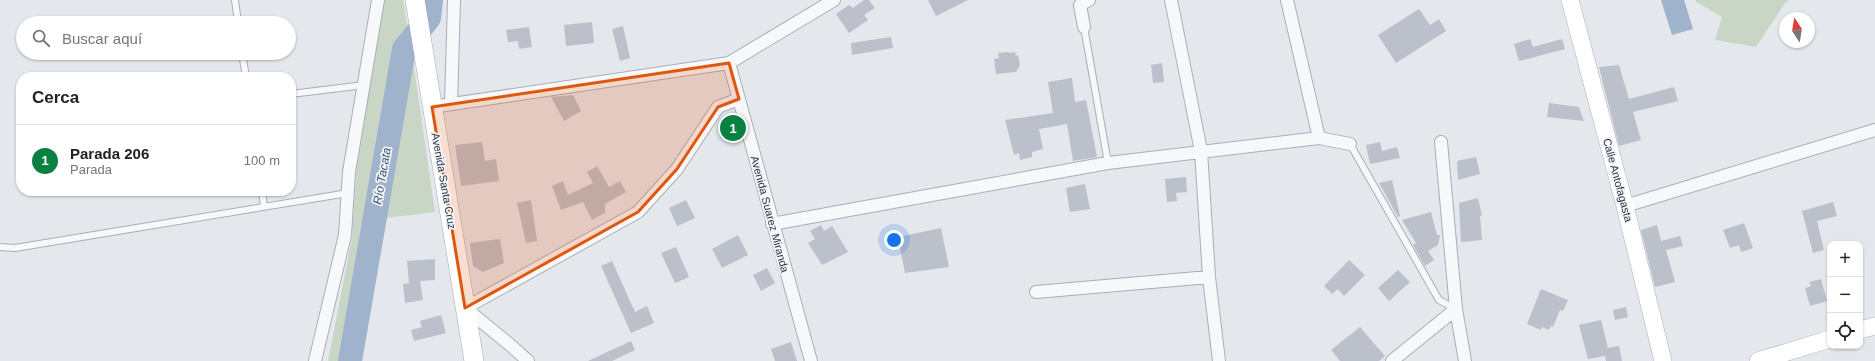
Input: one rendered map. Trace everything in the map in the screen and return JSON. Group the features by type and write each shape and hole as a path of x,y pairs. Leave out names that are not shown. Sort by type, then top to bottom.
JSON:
{"main road":[{"name":"Calle Antofagasta","path":"1570,0 1625,206 1663,361"},
{"name":"Avenida Santa Cruz","path":"416,8 474,361"},
{"path":"1863,329 1875,326"},
{"path":"1758,361 1827,340"}],"street":[{"path":"315,361 344,235 350,172 378,0"},
{"path":"451,104 454,0"},
{"path":"432,107 729,63 822,3 834,0"},
{"path":"1084,27 1080,5 1089,0"},
{"path":"1171,0 1201,151 1209,277 1219,361"},
{"path":"1288,0 1319,138"},
{"name":"Avenida Suarez Miranda","path":"729,63 772,224 811,361"},
{"path":"528,361 465,308 638,212 677,169 718,107 739,99"},
{"path":"1625,206 1875,130"},
{"path":"772,224 1108,163 1319,138 1350,144"},
{"path":"1441,142 1456,309 1465,361"},
{"path":"1036,292 1209,277"},
{"path":"1392,361 1456,309"}],"lane":[{"path":"235,0 237,16"},
{"path":"1084,27 1108,163"},
{"path":"243,60 245,72"},
{"path":"296,93 364,85"},
{"path":"1350,144 1439,300 1456,309"},
{"path":"0,247 15,248 348,193"},
{"path":"263,196 264,207"}],"highlighted area":[{"path":"729,63 739,99 718,107 677,169 638,212 465,308 432,107"}],"green space":[{"path":"384,0 403,0 409,36 400,41 341,361 328,361 352,238 356,173"},
{"path":"1696,0 1789,0 1785,3 1756,47 1715,40 1722,17 1696,2"},
{"path":"412,54 435,212 385,218"}],"water":[{"path":"1661,0 1684,0 1693,29 1672,35"}],"building":[{"path":"864,0 869,0 875,8 864,15 868,20 849,33 836,14 849,5 853,8"},
{"path":"928,0 968,0 936,16"},
{"path":"1419,9 1430,25 1439,19 1446,31 1396,63 1378,35"},
{"path":"592,22 594,43 566,46 564,25"},
{"path":"623,26 630,58 620,61 612,29"},
{"path":"529,27 532,47 519,49 518,41 508,42 506,30"},
{"path":"891,37 893,48 852,55 851,43"},
{"path":"1530,39 1533,47 1562,39 1565,49 1519,61 1514,44"},
{"path":"1015,52 1016,56 1018,55 1020,65 1016,72 996,74 994,59 999,58 998,53"},
{"path":"1162,63 1164,82 1153,83 1151,65"},
{"path":"1619,65 1629,99 1674,87 1678,101 1633,112 1641,140 1619,146 1599,67"},
{"path":"1072,78 1075,102 1086,100 1097,157 1073,161 1067,124 1039,129 1043,149 1032,152 1032,157 1020,160 1019,153 1014,155 1005,120 1053,113 1048,82"},
{"path":"573,95 581,111 564,121 551,97"},
{"path":"1549,103 1579,107 1584,121 1547,117"},
{"path":"482,142 485,161 496,159 499,181 461,186 455,145"},
{"path":"1380,142 1382,151 1397,147 1400,158 1370,164 1366,145"},
{"path":"1476,157 1480,174 1458,180 1457,161"},
{"path":"597,166 609,187 620,181 626,192 605,204 605,213 592,220 583,202 561,210 552,186 563,181 568,195 593,183 587,172"},
{"path":"1186,177 1187,192 1176,193 1177,201 1167,202 1165,179"},
{"path":"1392,180 1400,216 1398,217 1379,183"},
{"path":"1085,184 1090,209 1070,212 1066,188"},
{"path":"1478,198 1482,215 1480,216 1482,240 1461,242 1459,203"},
{"path":"531,200 537,241 526,243 517,203"},
{"path":"686,200 695,218 677,226 669,208"},
{"path":"1833,202 1837,216 1817,221 1824,250 1813,253 1802,211"},
{"path":"1431,212 1437,235 1440,235 1438,245 1428,251 1434,260 1425,266 1413,245 1416,243 1402,220"},
{"path":"1744,223 1753,248 1741,252 1739,245 1730,248 1723,230"},
{"path":"821,225 824,231 832,226 848,252 822,265 808,243 815,239 810,231"},
{"path":"1657,225 1661,241 1680,236 1683,246 1666,250 1675,282 1655,287 1641,230"},
{"path":"941,228 949,267 905,273 898,237"},
{"path":"738,235 748,255 722,268 712,249"},
{"path":"500,239 504,263 483,272 473,266 470,243"},
{"path":"676,247 689,277 675,283 661,253"},
{"path":"435,259 435,280 420,281 423,300 405,303 403,284 409,283 407,261"},
{"path":"1349,260 1365,275 1344,296 1338,289 1332,294 1324,286"},
{"path":"612,261 635,312 647,306 654,323 631,333 601,266"},
{"path":"767,268 775,283 761,291 753,275"},
{"path":"1398,270 1410,282 1389,301 1378,288"},
{"path":"1821,279 1827,301 1810,306 1805,288 1811,286 1809,282"},
{"path":"1541,289 1568,300 1563,311 1560,310 1553,327 1551,326 1549,330 1542,327 1541,330 1527,324"},
{"path":"1626,307 1628,317 1615,320 1613,310"},
{"path":"441,315 446,333 414,341 411,330 422,327 420,321"},
{"path":"1601,320 1608,348 1619,346 1622,361 1606,361 1605,356 1588,359 1579,325"},
{"path":"1360,327 1385,356 1379,361 1340,361 1331,350"},
{"path":"631,341 635,350 612,361 588,361"},
{"path":"791,342 797,361 775,361 771,349"}],"waterway":[{"name":"Río Tacata","path":"350,361 404,49 429,18 431,0"}],"place":[{"name":"Parada 206","path":"733,128"}]}
